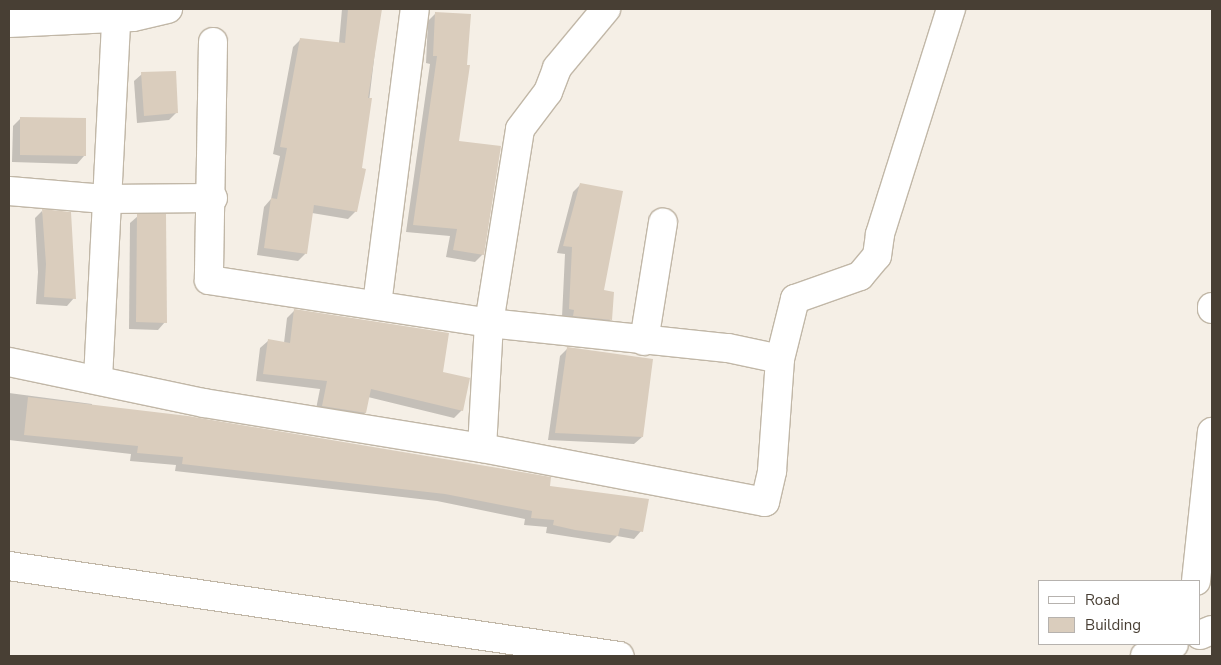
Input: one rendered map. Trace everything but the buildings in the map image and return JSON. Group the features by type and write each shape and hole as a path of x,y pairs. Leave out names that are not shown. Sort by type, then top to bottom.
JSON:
{"street":[{"path":"9,23 116,18 168,9"},
{"path":"377,304 415,9"},
{"path":"482,448 490,323 520,129 548,92 557,68 606,9"},
{"path":"9,362 98,379 204,403 482,448 764,502 772,471 780,359 795,299 860,276 877,256 880,234 951,9"},
{"path":"98,379 105,200 116,18"},
{"path":"213,42 213,198 210,280 377,304 490,323 644,341 728,348 780,359"},
{"path":"9,191 105,200 213,198"},
{"path":"644,341 663,223"},
{"path":"1196,580 1212,432"},
{"path":"9,566 619,656"},
{"path":"1145,656 1172,645"}]}
